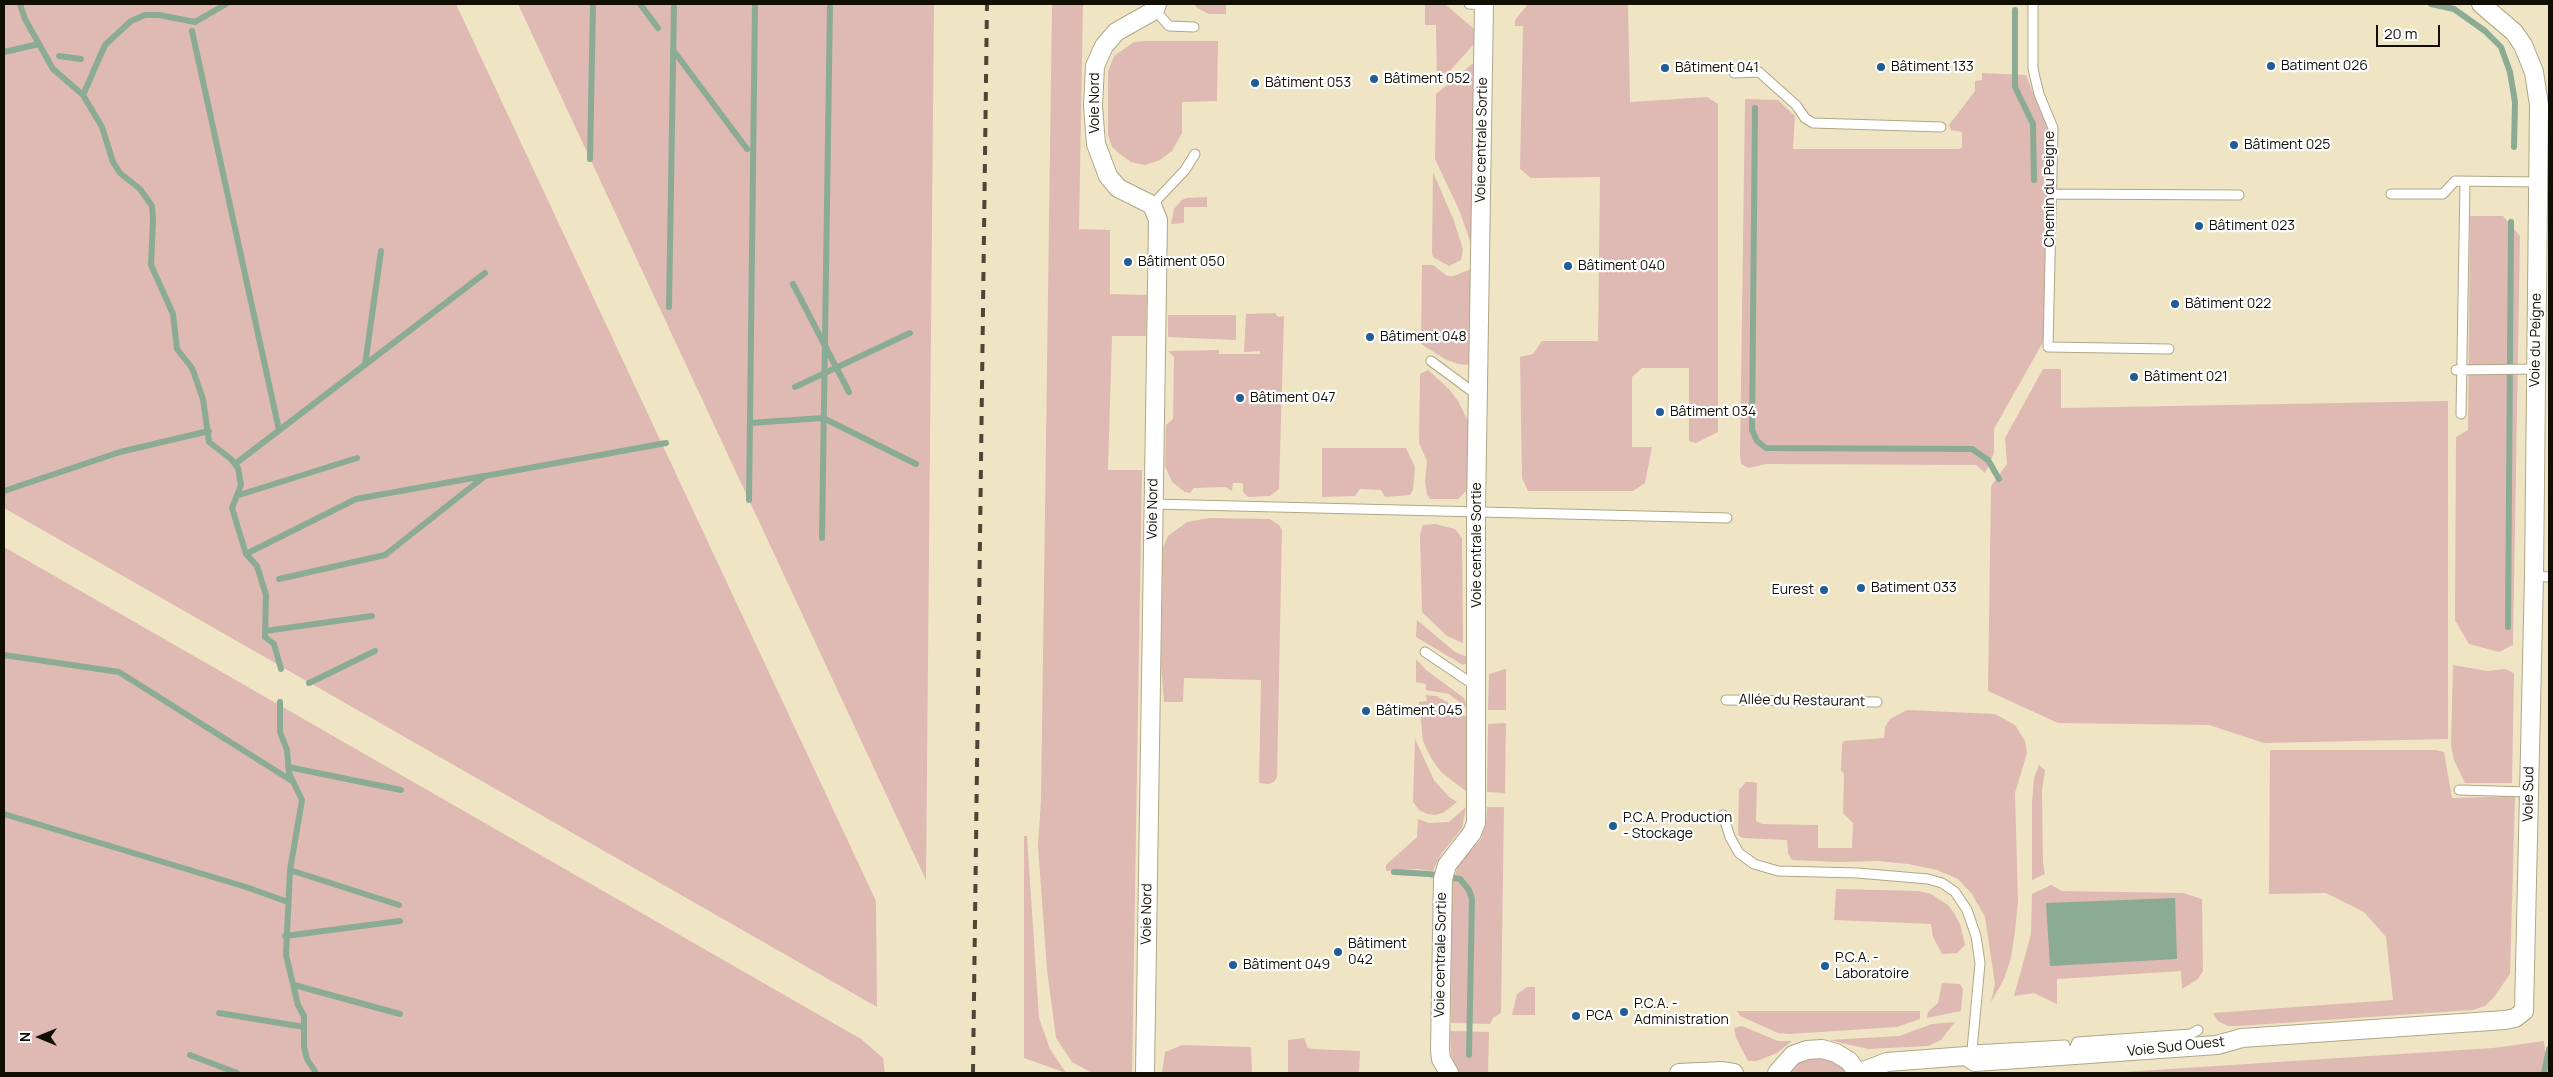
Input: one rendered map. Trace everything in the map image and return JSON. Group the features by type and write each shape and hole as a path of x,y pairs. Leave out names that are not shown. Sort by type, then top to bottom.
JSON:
{"street":[{"name":"Voie centrale Sortie","path":"1449,1073 1441,1059 1440,1050 1443,876 1446,865 1472,833 1476,823 1478,687 1476,510 1479,4"},
{"name":"Voie du Peigne","path":"2480,4 2514,32 2523,45 2534,72 2539,105 2536,369 2541,577"},
{"name":"Voie Nord","path":"1145,1073 1158,220 1152,205 1118,188 1108,176 1096,144 1093,127 1095,66 1104,46 1116,32 1156,7"},
{"name":"Voie Sud","path":"2524,1011 2529,792 2541,577"},
{"name":"Voie Sud Ouest","path":"1858,1073 1887,1062 1969,1053 1975,1062 2068,1050 2218,1046 2242,1038 2506,1020 2515,1018 2524,1011"},
{"path":"1777,1073 1793,1055 1807,1050 1822,1049 1836,1053 1848,1061 1858,1073"},
{"path":"1679,1073 1722,1071 1734,1073"}],"lane":[{"name":"Chemin du Peigne","path":"2033,4 2033,69 2039,94 2053,128 2048,347 2168,349"},
{"path":"1156,7 1170,26 1194,27"},
{"path":"1734,73 1759,72 1796,105 1805,118 1813,123 1942,126"},
{"path":"1152,205 1185,170 1195,154"},
{"path":"2391,194 2444,194 2455,181 2538,182"},
{"path":"2461,414 2458,370 2465,182"},
{"path":"2051,194 2239,195"},
{"path":"1431,361 1478,396"},
{"path":"2458,370 2536,369"},
{"path":"1153,504 1476,510 1728,518"},
{"path":"1425,652 1478,687"},
{"name":"Allée du Restaurant","path":"1726,700 1877,702"},
{"path":"2459,790 2529,792"},
{"path":"1723,815 1730,837 1739,853 1754,864 1778,871 1857,873 1928,880 1942,884 1955,892 1967,910 1976,936 1978,954 1979,984 1969,1053"},
{"path":"2068,1050 2077,1042 2191,1034 2198,1030"}],"shaded area":[{"path":"4,4 456,4 876,901 877,1007 4,508"},
{"path":"518,4 934,4 926,880 749,500"},
{"path":"1052,4 1083,4 1079,229 1110,230 1110,294 1147,295 1146,336 1112,336 1108,470 1142,470 1132,1073 1092,1073 1072,1062 1056,1038 1047,970 1038,846 1041,800"},
{"path":"1194,4 1226,4 1226,14 1209,14 1197,8"},
{"path":"1425,4 1445,4 1475,30 1476,42 1437,85 1436,25 1425,25"},
{"path":"1528,4 1628,4 1630,102 1707,97 1718,104 1718,432 1696,443 1689,441 1689,368 1642,368 1632,377 1632,447 1652,447 1645,483 1633,491 1528,491 1522,478 1520,357 1533,354 1542,341 1598,341 1600,177 1531,178 1520,169 1523,26 1515,26 1515,20"},
{"path":"1218,41 1217,101 1182,102 1182,133 1172,151 1160,160 1145,165 1131,162 1112,147 1108,135 1108,71 1114,56 1134,42"},
{"path":"1477,60 1474,253 1460,212 1435,159 1436,94"},
{"path":"1982,73 2026,75 2049,132 2043,342 1994,429 1994,453 1985,473 1976,465 1766,464 1749,468 1741,464 1745,99 1778,100 1795,116 1793,149 1958,149 1962,148 1962,132 1951,130 1949,125 1975,91 1975,81 1982,80"},
{"path":"1433,172 1454,221 1463,249 1461,260 1449,266 1433,257 1432,252"},
{"path":"1207,197 1207,207 1184,207 1184,223 1171,224 1174,209 1182,200"},
{"path":"2470,216 2503,216 2520,236 2513,645 2499,652 2469,644 2455,620 2456,437 2468,430"},
{"path":"1422,265 1433,265 1447,276 1454,276 1473,268 1471,363 1469,365 1458,364 1445,359 1421,344"},
{"path":"1275,313 1278,317 1284,316 1279,489 1270,496 1248,497 1243,492 1243,483 1233,483 1232,491 1226,487 1194,488 1190,493 1185,492 1172,482 1165,466 1166,425 1173,419 1174,357 1168,351 1219,350 1219,354 1260,354 1260,351 1244,352 1246,314"},
{"path":"1168,315 1236,315 1236,340 1168,337"},
{"path":"2043,369 2061,369 2061,408 2448,401 2448,739 2264,743 2209,725 2058,723 1988,691 1991,486 2007,464 2005,438"},
{"path":"1428,370 1449,389 1458,401 1470,425 1469,488 1458,499 1430,499 1427,494 1425,482 1427,461 1419,443 1420,374"},
{"path":"1322,448 1406,448 1415,467 1413,490 1410,495 1385,497 1381,490 1360,489 1355,496 1322,497"},
{"path":"1209,518 1270,519 1279,525 1282,530 1277,777 1274,782 1269,784 1259,783 1261,680 1184,678 1183,702 1164,702 1161,665 1163,548 1168,536 1187,522"},
{"path":"1435,524 1455,529 1462,538 1463,643 1447,636 1422,612 1420,535 1423,525"},
{"path":"4,547 861,1039 883,1058 885,1073 4,1073"},
{"path":"1417,620 1455,652 1468,657 1468,663 1463,665 1416,637"},
{"path":"1416,659 1426,670 1464,698 1468,709 1449,694 1426,690 1426,684 1416,682"},
{"path":"2453,665 2487,671 2505,669 2514,673 2512,783 2465,783 2454,760 2451,745"},
{"path":"1506,669 1506,710 1488,710 1489,674"},
{"path":"1426,695 1436,696 1449,703 1467,718 1467,792 1441,772 1431,758 1423,741 1419,702 1427,701"},
{"path":"1907,710 1995,714 2015,725 2025,741 2027,753 2015,793 2018,901 2015,931 2011,958 2004,979 1991,1002 1995,984 1985,917 1972,894 1958,879 1937,870 1908,864 1878,861 1792,860 1788,853 1787,840 1743,838 1738,835 1739,790 1746,782 1752,782 1757,783 1756,821 1762,824 1818,825 1818,848 1852,848 1853,823 1843,813 1844,774 1841,770 1842,744 1844,741 1884,738 1885,727 1890,719"},
{"path":"1506,723 1505,793 1487,792 1488,724"},
{"path":"1415,739 1434,780 1449,797 1457,802 1443,813 1427,814 1419,810 1413,802"},
{"path":"2270,750 2435,750 2444,752 2452,798 2515,796 2510,974 2494,997 2485,1006 2473,1010 2238,1026 2228,1026 2218,1021 2213,1013 2393,1000 2386,937 2364,912 2326,893 2269,894"},
{"path":"2039,765 2045,770 2042,790 2043,864 2045,874 2032,880 2032,802 2034,778"},
{"path":"1466,807 1462,828 1441,854 1433,871 1418,869 1386,871 1386,865 1417,837 1418,819 1429,823 1449,822"},
{"path":"1487,807 1504,807 1501,1013 1493,1018 1490,1024 1451,1023 1452,882 1459,864 1481,839 1486,824"},
{"path":"1024,836 1027,836 1039,1018 1050,1049 1066,1073 1024,1058"},
{"path":"2051,885 2062,891 2183,893 2202,899 2203,971 2198,979 2182,989 2181,971 2057,979 2057,1004 2034,993 2014,996 2031,934 2032,894"},
{"path":"1836,889 1919,891 1931,894 1948,905 1954,913 1960,924 1965,945 1957,953 1942,954 1933,937 1931,924 1834,920"},
{"path":"2175,898 2177,959 2050,966 2046,903"},
{"path":"1942,983 1960,984 1963,989 1961,1011 1927,1018 1928,1012 1938,1003"},
{"path":"1527,987 1535,987 1535,1015 1512,1015 1517,994"},
{"path":"1737,1011 1920,1011 1920,1019 1897,1027 1789,1034 1778,1033 1740,1016"},
{"path":"1955,1022 1941,1040 1928,1046 1868,1049 1829,1040 1899,1036 1932,1024"},
{"path":"1742,1026 1778,1041 1792,1041 1777,1053 1757,1061 1748,1061 1736,1038 1734,1028"},
{"path":"1450,1031 1489,1032 1488,1073 1461,1073 1458,1071 1451,1055"},
{"path":"1304,1038 1308,1048 1360,1051 1359,1073 1288,1073 1288,1040"},
{"path":"2544,1041 2547,1073 2108,1073 2493,1048"},
{"path":"1182,1045 1251,1047 1252,1073 1162,1073 1165,1052"},
{"path":"1814,1057 1838,1064 1846,1073 1785,1073 1791,1066 1802,1060"}],"waterway":[{"path":"20,4 25,19 53,69 83,95 102,127 113,162 120,173 140,189 152,206 151,265 173,314 177,349 192,368 203,399 209,442 231,459 238,468 241,485 232,508 246,554 257,566 266,595 265,637 274,644 281,669"},
{"path":"83,95 105,45 131,21 145,15 159,15 195,22 226,4"},
{"path":"590,159 593,4"},
{"path":"640,4 658,28"},
{"path":"669,307 674,4"},
{"path":"749,500 755,4"},
{"path":"822,538 830,4"},
{"path":"2431,4 2454,9 2485,31 2501,47 2510,72 2515,102 2514,147"},
{"path":"2015,10 2015,87 2033,124 2034,180"},
{"path":"192,31 279,430"},
{"path":"4,52 39,44"},
{"path":"673,50 747,149"},
{"path":"59,56 81,59"},
{"path":"1755,108 1752,430 1757,441 1766,448 1972,449 1988,460 1999,479"},
{"path":"2508,627 2511,222"},
{"path":"365,365 381,251"},
{"path":"235,464 485,273"},
{"path":"793,284 849,392"},
{"path":"795,387 910,333"},
{"path":"750,423 823,418 916,464"},
{"path":"4,491 120,452 209,431"},
{"path":"279,579 385,555 485,476 666,443"},
{"path":"239,495 357,458"},
{"path":"246,554 356,499 484,476"},
{"path":"265,631 372,616"},
{"path":"309,683 375,651"},
{"path":"4,655 119,672 292,781"},
{"path":"280,702 280,732 287,750 289,773 302,800 290,870 286,955 298,1005 304,1016 304,1047 307,1059 316,1073"},
{"path":"288,767 401,790"},
{"path":"4,814 246,887 288,902"},
{"path":"290,870 399,905"},
{"path":"1394,872 1429,874 1460,879 1469,890 1472,899 1469,1055"},
{"path":"285,936 400,921"},
{"path":"294,985 400,1014"},
{"path":"219,1013 304,1027"},
{"path":"2544,1073 2549,1049"},
{"path":"190,1055 237,1073"}],"railway":[{"path":"973,1073 987,4"}],"place":[{"name":"Batiment 026","path":"2271,66"},
{"name":"Bâtiment 133","path":"1881,67"},
{"name":"Bâtiment 041","path":"1665,68"},
{"name":"Bâtiment 052","path":"1374,79"},
{"name":"Bâtiment 053","path":"1255,83"},
{"name":"Bâtiment 025","path":"2234,145"},
{"name":"Bâtiment 023","path":"2199,226"},
{"name":"Bâtiment 050","path":"1128,262"},
{"name":"Bâtiment 040","path":"1568,266"},
{"name":"Bâtiment 022","path":"2175,304"},
{"name":"Bâtiment 048","path":"1370,337"},
{"name":"Bâtiment 021","path":"2134,377"},
{"name":"Bâtiment 047","path":"1240,398"},
{"name":"Bâtiment 034","path":"1660,412"},
{"name":"Batiment 033","path":"1861,588"},
{"name":"Eurest","path":"1824,590"},
{"name":"Bâtiment 045","path":"1366,711"},
{"name":"P.C.A. Production - Stockage","path":"1613,826"},
{"name":"Bâtiment 042","path":"1338,952"},
{"name":"Bâtiment 049","path":"1233,965"},
{"name":"P.C.A. - Laboratoire","path":"1825,966"},
{"name":"P.C.A. - Administration","path":"1624,1012"},
{"name":"PCA","path":"1576,1016"}]}
